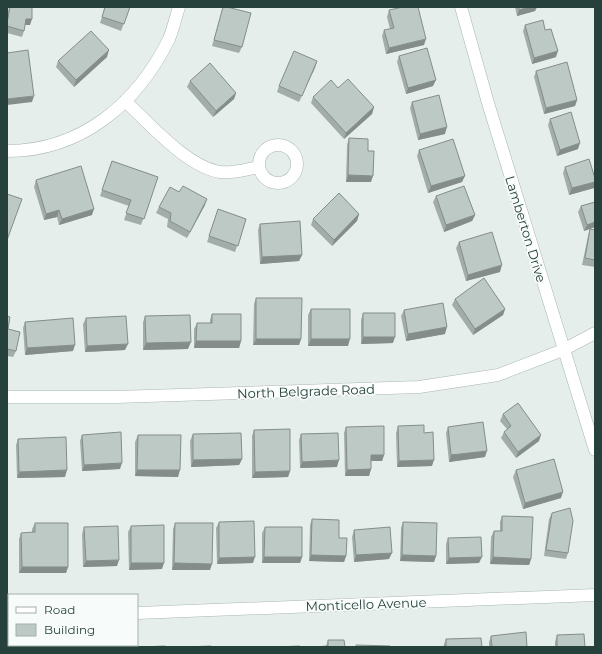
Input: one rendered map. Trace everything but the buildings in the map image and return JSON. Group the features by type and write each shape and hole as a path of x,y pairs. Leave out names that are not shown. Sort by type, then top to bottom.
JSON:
{"street":[{"path":"7,151 30,151 61,143 90,130 125,101 155,64 169,38 179,7"},
{"name":"Lamberton Drive","path":"461,7 488,103 595,450"},
{"path":"125,101 169,142 202,166 221,172 260,168"},
{"name":"North Belgrade Road","path":"7,397 116,397 419,387 498,375 564,350 595,333"},
{"name":"Monticello Avenue","path":"138,613 595,595"}]}
